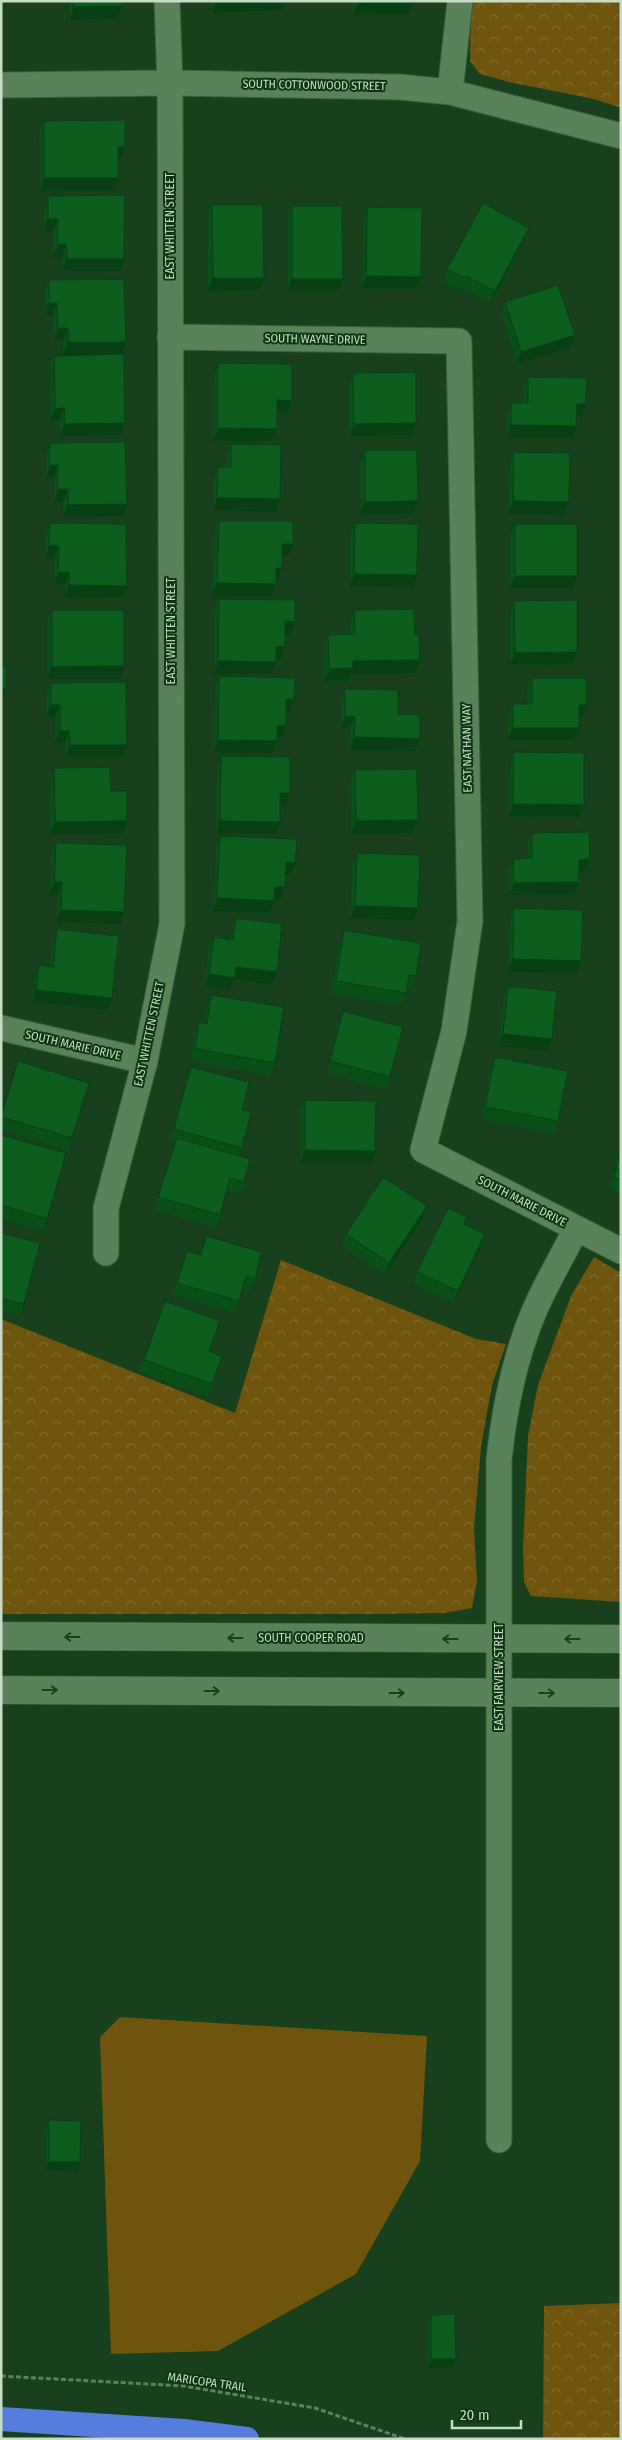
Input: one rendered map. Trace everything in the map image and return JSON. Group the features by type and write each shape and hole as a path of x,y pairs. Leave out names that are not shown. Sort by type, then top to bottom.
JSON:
{"main road":[{"name":"SOUTH COOPER ROAD","path":"1,1636 621,1639"},
{"path":"1,1690 621,1693"}],"street":[{"name":"EAST WHITTEN STREET","path":"106,1253 106,1208 145,1061 172,924 170,83 167,1"},
{"path":"450,92 460,1"},
{"name":"SOUTH COTTONWOOD STREET","path":"1,85 170,83 400,87 450,92 621,136"},
{"name":"SOUTH WAYNE DRIVE","path":"170,337 459,341"},
{"name":"EAST NATHAN WAY","path":"423,1150 454,1031 470,922 459,341"},
{"name":"SOUTH MARIE DRIVE","path":"1,1028 145,1061"},
{"name":"SOUTH MARIE DRIVE","path":"423,1150 576,1229 621,1250"},
{"name":"EAST FAIRVIEW STREET","path":"499,2140 499,1460 503,1425 516,1368 533,1315 576,1229"}],"path":[{"name":"MARICOPA TRAIL","path":"1,2376 184,2386 315,2408 405,2439"}],"green space":[{"path":"471,1 621,1 621,108 594,99 509,82 480,74 470,61"},
{"path":"594,1257 621,1273 621,1602 531,1596 524,1582 523,1548 528,1436 538,1385 571,1296"},
{"path":"281,1260 476,1339 506,1344 492,1385 481,1447 474,1529 477,1581 472,1608 444,1613 371,1614 1,1614 1,1319 235,1413"},
{"path":"120,2017 427,2036 420,2161 356,2274 218,2351 111,2354 100,2037"},
{"path":"621,2303 621,2439 543,2439 544,2306"}],"building":[{"path":"74,1 122,1 122,6 74,7"},
{"path":"358,1 413,1 413,2 358,3"},
{"path":"125,120 125,147 118,147 118,178 44,178 44,121"},
{"path":"125,195 124,259 67,259 66,244 58,244 58,219 48,219 48,196"},
{"path":"483,203 529,228 495,291 466,276 465,278 447,269"},
{"path":"212,205 263,205 264,278 213,278"},
{"path":"292,206 342,206 343,279 292,279"},
{"path":"367,207 422,208 421,277 366,276"},
{"path":"124,279 126,342 68,342 68,328 58,328 57,303 49,303 49,280"},
{"path":"558,285 575,335 521,352 505,302"},
{"path":"124,354 125,423 65,424 65,408 55,409 54,356"},
{"path":"218,363 292,364 292,401 277,400 277,429 218,428"},
{"path":"416,372 416,423 354,424 353,373"},
{"path":"528,377 587,378 586,404 577,404 576,426 511,425 511,403 528,403"},
{"path":"125,442 127,504 68,505 68,489 58,490 58,465 50,466 50,443"},
{"path":"231,444 281,445 280,499 217,498 218,467 231,467"},
{"path":"365,450 417,450 418,501 365,502"},
{"path":"514,452 570,453 569,502 513,501"},
{"path":"219,521 293,521 293,544 282,544 282,568 276,568 276,584 217,583"},
{"path":"50,523 126,524 127,586 69,585 69,572 58,572 59,546 49,546"},
{"path":"355,523 418,524 417,575 354,574"},
{"path":"515,524 577,524 577,576 515,576"},
{"path":"219,599 295,600 295,622 285,621 285,647 276,647 276,662 218,661"},
{"path":"577,600 577,652 515,653 514,601"},
{"path":"414,609 415,635 419,635 420,660 353,661 353,668 329,669 328,635 355,634 354,610"},
{"path":"52,610 124,610 124,666 52,667"},
{"path":"1,666 6,666 6,689 1,689"},
{"path":"219,676 295,678 294,700 286,699 286,726 277,726 277,741 218,740"},
{"path":"532,678 587,678 587,705 579,705 579,728 513,728 513,704 532,704"},
{"path":"126,682 127,745 70,745 69,731 60,731 60,705 51,705 51,683"},
{"path":"345,689 398,690 398,714 420,715 420,739 354,737 355,716 345,716"},
{"path":"514,752 584,753 584,805 513,804"},
{"path":"221,756 290,757 290,793 280,793 280,822 220,821"},
{"path":"110,767 111,791 127,791 127,821 55,822 54,768"},
{"path":"417,769 418,820 356,821 355,770"},
{"path":"589,832 590,859 579,860 579,882 514,883 513,859 532,858 532,833"},
{"path":"220,836 297,839 295,863 286,862 285,887 275,887 274,901 217,898"},
{"path":"56,843 127,845 124,912 61,910 62,882 54,882"},
{"path":"357,853 420,855 418,908 355,906"},
{"path":"514,908 583,910 581,961 513,959"},
{"path":"236,918 282,924 277,972 236,967 235,978 209,974 214,937 233,940"},
{"path":"57,929 119,936 112,998 36,990 39,965 53,967"},
{"path":"344,930 421,943 416,976 409,975 406,993 336,981"},
{"path":"508,986 557,991 552,1039 503,1034"},
{"path":"211,995 284,1007 275,1063 195,1049 199,1022 207,1024"},
{"path":"343,1011 403,1027 390,1077 330,1061"},
{"path":"495,1057 568,1071 558,1121 485,1107"},
{"path":"18,1061 89,1083 72,1138 1,1117"},
{"path":"191,1067 249,1082 242,1110 251,1112 242,1148 174,1129"},
{"path":"305,1100 376,1101 375,1151 305,1150"},
{"path":"1,1135 66,1153 47,1219 1,1205"},
{"path":"177,1138 250,1159 244,1182 230,1178 220,1215 158,1197"},
{"path":"621,1151 621,1180 614,1178"},
{"path":"383,1177 427,1206 389,1263 346,1234"},
{"path":"448,1208 467,1217 464,1224 485,1234 458,1291 417,1272"},
{"path":"1,1233 40,1243 24,1304 1,1298"},
{"path":"206,1236 262,1252 255,1279 246,1276 239,1301 177,1283 187,1251 201,1255"},
{"path":"165,1301 220,1321 209,1351 222,1356 212,1384 144,1360"},
{"path":"49,2120 81,2121 80,2162 49,2162"},
{"path":"455,2314 456,2359 431,2359 431,2315"}],"waterway":[{"path":"1,2419 184,2431 247,2439"}]}
